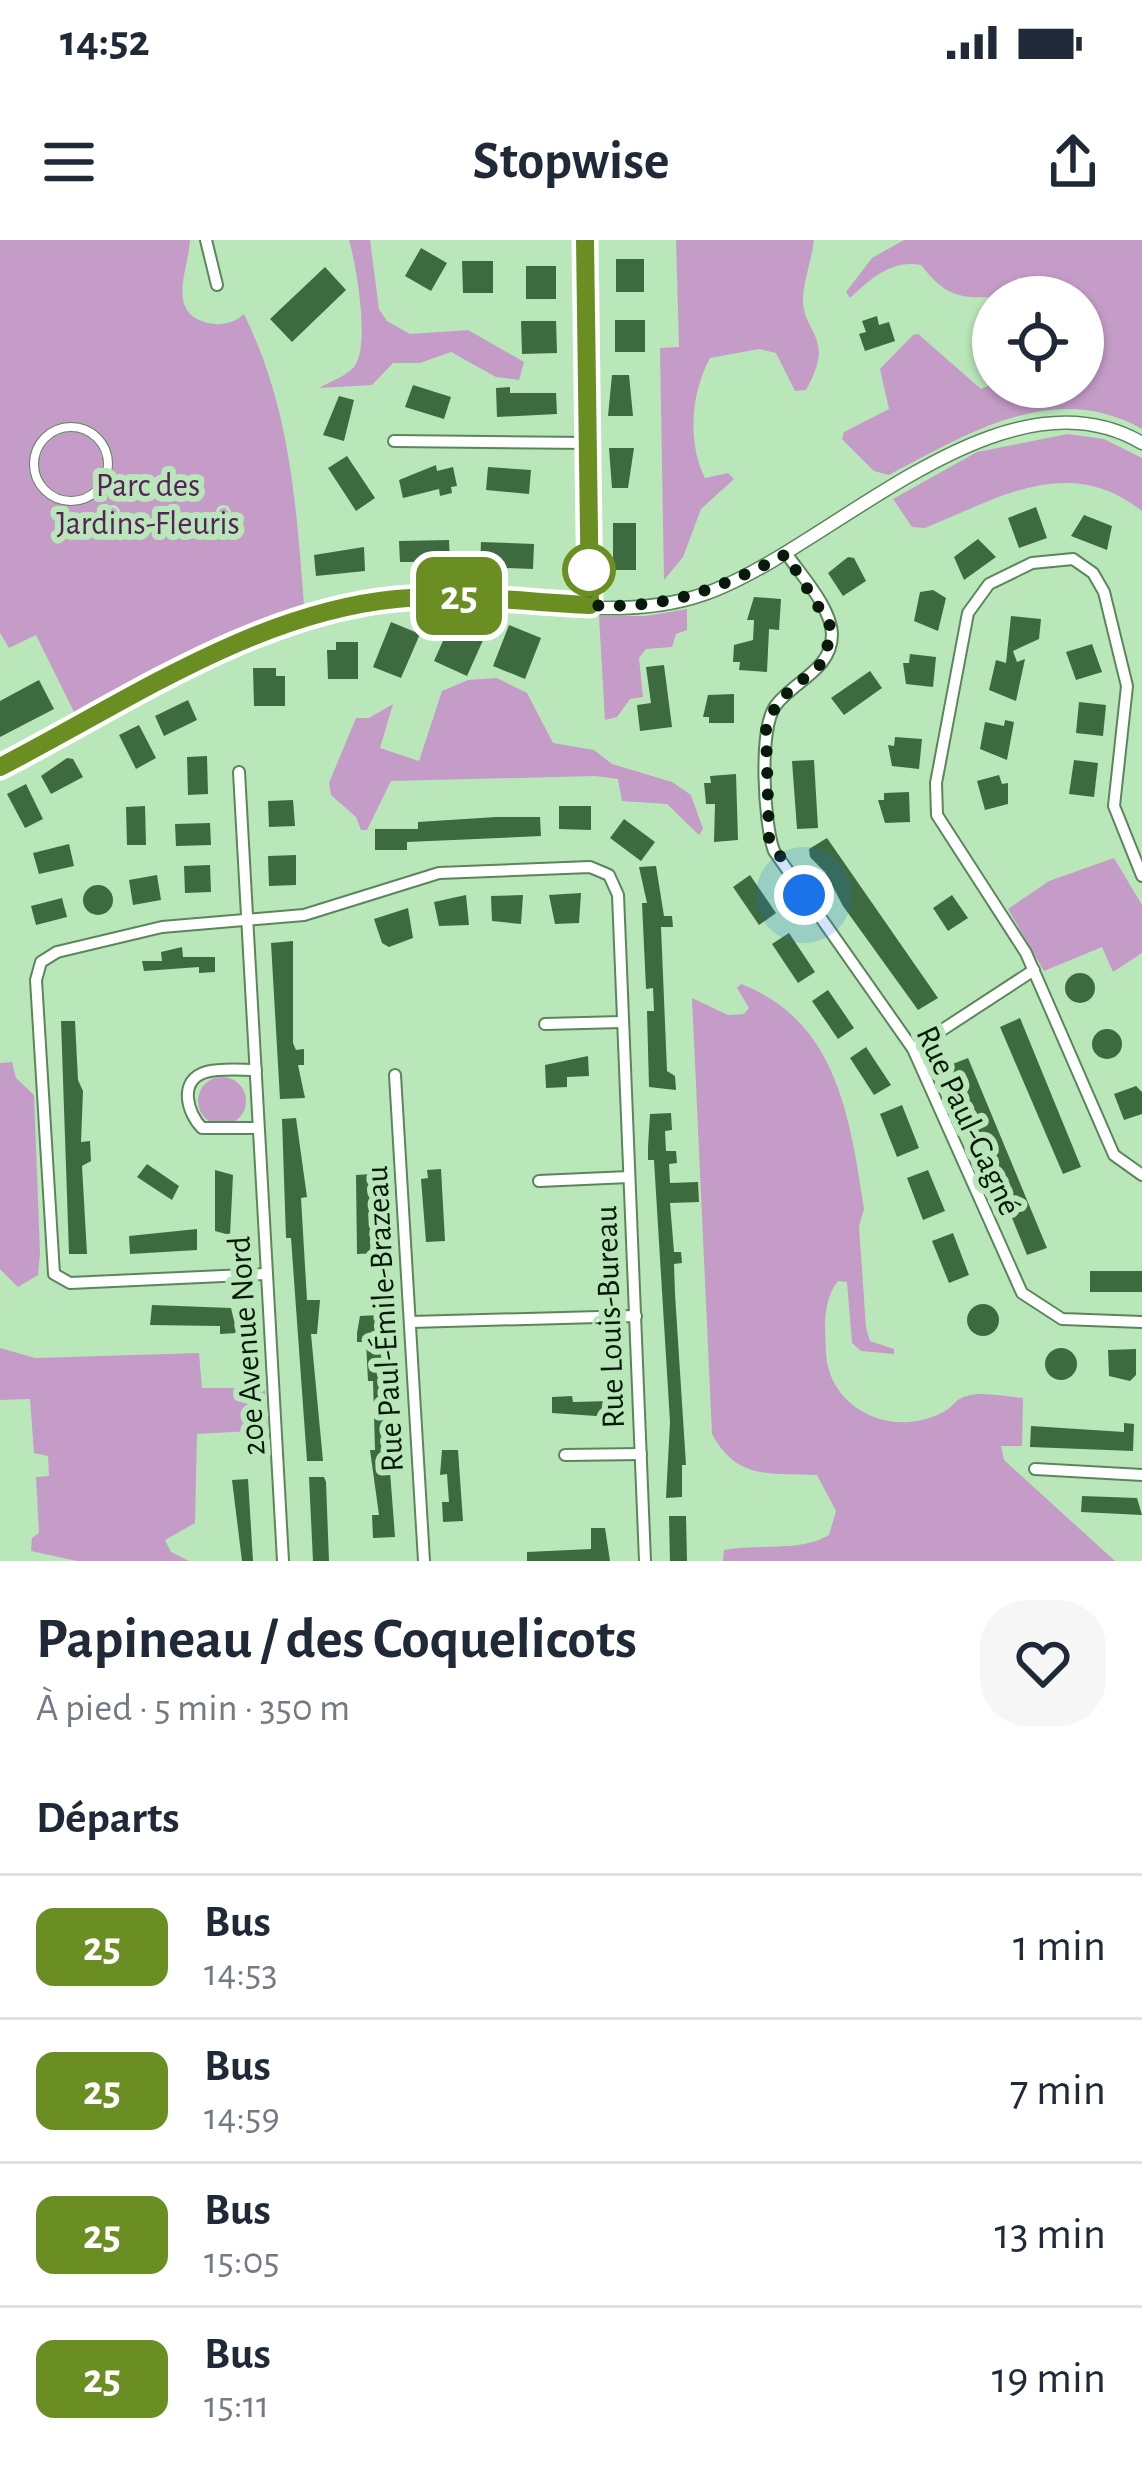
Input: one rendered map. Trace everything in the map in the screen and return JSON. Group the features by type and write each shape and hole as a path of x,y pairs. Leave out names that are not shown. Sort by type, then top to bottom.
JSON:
{"street":[{"path":"206,240 217,285"},
{"path":"585,240 590,605"},
{"path":"0,767 228,648 305,617 428,597 644,607 692,598 786,554 955,453 1024,425 1080,422 1142,442"},
{"path":"64,428 87,431 107,455 106,478 82,499 54,497 36,474 39,446 64,428"},
{"path":"394,441 587,443"},
{"name":"Rue Paul-Gagné","path":"786,554 829,619 832,640 823,662 778,701 769,718 769,838 913,1049 1022,1293 1062,1319 1142,1322"},
{"path":"1142,877 1114,806 1127,686 1104,592 1093,573 1073,559 1031,563 989,584 968,613 935,795 940,824 1034,970 1108,1144 1120,1163 1142,1175"},
{"name":"20e Avenue Nord","path":"239,772 284,1561"},
{"name":"Rue Louis-Bureau","path":"267,1274 70,1283 54,1274 36,970 57,952 137,932 326,909 439,873 590,867 609,875 618,895 645,1561"},
{"path":"913,1049 1034,970"},
{"path":"545,1024 622,1022"},
{"path":"256,1070 206,1072 189,1088 187,1100 202,1128 258,1128"},
{"name":"Rue Paul-Émile-Brazeau","path":"395,1075 424,1561"},
{"name":"Rue Louis-Bureau","path":"539,1181 629,1177"},
{"path":"410,1322 636,1316"},
{"name":"Rue Louis-Bureau","path":"565,1455 641,1454"},
{"path":"1035,1469 1142,1475"}],"green space":[{"name":"Parc des Jardins-Fleuris","path":"0,240 190,240 182,288 187,310 213,324 232,322 244,314 272,385 288,456 304,605 227,634 75,714 36,635 9,648 0,633"},
{"path":"349,240 370,240 379,309 387,321 410,334 468,330 524,362 519,380 496,377 451,352 420,363 393,363 372,385 319,388 341,377 358,360 361,307"},
{"path":"676,240 814,240 803,298 818,358 806,390 795,391 776,353 759,349 710,358 695,402 696,449 705,478 728,473 734,479 701,509 683,557 664,580 660,348 679,347"},
{"path":"904,240 1142,240 1142,429 1109,415 1076,409 1044,411 980,429 889,475 874,471 842,439 844,432 889,409 880,369 913,335 918,334 972,381 972,408 1104,408 1104,276 972,276 972,297 968,297 936,282 921,265 910,264 882,272 850,298 846,292 872,258"},
{"path":"1068,434 1104,439 1142,458 1142,511 1115,494 1061,483 1007,494 925,528 912,527 893,499 977,452"},
{"path":"687,609 687,630 676,634 672,647 646,649 639,658 643,697 630,699 617,717 605,720 599,616 646,616"},
{"path":"497,678 527,693 553,743 594,750 612,764 672,782 691,795 703,829 699,835 667,804 622,801 618,779 595,776 391,781 367,830 361,830 356,817 331,795 329,783 356,718 369,718 393,704 380,748 419,761 442,691 468,680"},
{"path":"1114,858 1142,905 1142,953 1113,972 1102,947 1044,971 1008,909 1049,881"},
{"path":"741,984 799,1022 818,1047 833,1076 852,1140 864,1209 859,1226 866,1328 870,1341 894,1349 894,1354 861,1351 852,1343 847,1282 838,1281 829,1297 825,1325 830,1373 839,1390 867,1414 905,1422 925,1419 973,1395 1023,1398 1022,1446 1001,1446 1004,1460 1115,1561 723,1561 724,1550 817,1541 829,1535 836,1511 817,1475 744,1467 732,1460 712,1434 692,998 728,1015 744,1014 749,1008 737,988"},
{"path":"12,1062 16,1078 34,1095 40,1253 38,1275 18,1287 0,1269 0,1063"},
{"path":"222,1077 239,1084 246,1101 239,1118 222,1125 205,1118 198,1101 205,1084"},
{"path":"0,1348 35,1358 199,1353 202,1388 265,1388 267,1430 197,1434 195,1523 165,1540 171,1552 189,1561 77,1561 31,1551 32,1538 39,1533 36,1477 49,1476 48,1456 34,1453 30,1399 0,1400"}],"building":[{"path":"421,248 447,263 431,291 405,276"},
{"path":"616,259 644,259 644,292 616,292"},
{"path":"462,261 493,261 493,293 463,293"},
{"path":"526,266 556,266 556,299 526,299"},
{"path":"325,267 346,290 292,342 270,319"},
{"path":"877,316 879,325 889,322 895,341 865,351 859,334 866,332 862,321"},
{"path":"615,320 645,320 645,352 615,352"},
{"path":"521,321 556,321 557,353 522,354"},
{"path":"612,375 629,375 633,416 608,416"},
{"path":"413,385 451,397 444,419 405,407"},
{"path":"510,387 510,393 556,393 557,414 497,417 496,388"},
{"path":"339,396 354,400 344,441 323,435"},
{"path":"609,448 634,448 628,488 612,488"},
{"path":"347,456 375,498 356,511 328,468"},
{"path":"436,465 437,471 453,467 457,486 451,487 452,493 440,496 439,489 403,498 399,480"},
{"path":"488,467 531,470 529,494 486,490"},
{"path":"1036,507 1047,538 1019,548 1008,518"},
{"path":"1084,515 1112,526 1107,550 1071,536"},
{"path":"613,523 636,523 636,570 613,570"},
{"path":"978,539 996,557 964,580 954,557"},
{"path":"449,540 450,562 400,562 399,541"},
{"path":"481,542 534,544 533,569 480,567"},
{"path":"364,547 365,571 316,576 314,555"},
{"path":"848,557 854,558 866,581 843,596 828,573"},
{"path":"933,590 946,598 938,631 914,621 920,592"},
{"path":"754,597 781,599 779,630 769,629 767,672 739,670 740,662 733,662 734,645 753,640 754,620 747,620"},
{"path":"1011,616 1041,619 1039,639 1013,651 1017,662 1025,659 1016,701 989,690 996,660 1006,663"},
{"path":"391,622 420,634 401,678 373,667"},
{"path":"451,623 484,638 467,676 434,661"},
{"path":"509,625 541,638 525,679 493,666"},
{"path":"336,642 358,642 358,679 328,679 327,650 336,650"},
{"path":"1092,644 1102,672 1076,680 1066,652"},
{"path":"910,654 936,657 933,687 906,684 903,663 909,663"},
{"path":"664,665 672,727 640,731 637,705 651,703 646,667"},
{"path":"253,668 276,668 276,676 285,676 285,706 254,706"},
{"path":"870,671 882,688 844,715 831,698"},
{"path":"39,680 54,709 0,737 0,701"},
{"path":"734,694 734,723 709,723 709,717 703,717 708,695"},
{"path":"188,700 197,720 164,736 155,716"},
{"path":"1079,702 1106,705 1103,736 1076,733"},
{"path":"1005,720 1014,722 1007,760 980,749 985,722 1004,726"},
{"path":"139,725 156,758 136,769 119,735"},
{"path":"895,737 922,739 919,769 892,766 888,745 894,746"},
{"path":"207,756 208,794 188,795 187,757"},
{"path":"67,758 73,759 83,777 51,794 41,776"},
{"path":"814,760 818,828 797,829 792,761"},
{"path":"1074,760 1098,763 1094,797 1069,794"},
{"path":"736,774 738,840 714,842 715,804 706,804 704,783 711,783 710,776"},
{"path":"999,775 1002,784 1008,783 1008,804 985,810 977,781"},
{"path":"26,784 43,819 25,828 7,794"},
{"path":"909,792 910,822 885,823 878,800 884,800 884,793"},
{"path":"293,800 295,826 269,827 268,801"},
{"path":"145,806 146,845 127,845 126,807"},
{"path":"559,806 591,806 591,830 559,829"},
{"path":"540,817 541,836 407,842 407,850 375,850 375,829 418,829 418,822"},
{"path":"624,819 655,842 641,861 610,838"},
{"path":"210,823 211,845 176,846 175,824"},
{"path":"827,838 938,998 918,1010 843,906 825,872 810,857 809,849"},
{"path":"69,844 74,866 39,874 33,853"},
{"path":"296,855 296,885 269,886 268,856"},
{"path":"210,865 211,892 185,893 184,866"},
{"path":"656,866 664,916 672,916 673,927 661,927 667,1071 675,1076 676,1090 649,1087 647,1011 654,1011 653,988 646,989 642,903 647,903 639,867"},
{"path":"157,875 161,900 133,905 129,880"},
{"path":"750,875 776,913 759,925 733,887"},
{"path":"98,885 109,889 113,900 109,911 98,915 87,911 83,900 87,889"},
{"path":"581,893 579,923 555,924 549,895"},
{"path":"466,895 469,925 439,926 434,902"},
{"path":"523,895 521,924 492,921 491,896"},
{"path":"952,895 968,918 948,931 933,908"},
{"path":"62,898 67,917 36,925 31,906"},
{"path":"408,908 413,938 389,947 382,943 374,919"},
{"path":"789,933 815,972 798,983 772,944"},
{"path":"293,941 293,1043 296,1050 304,1049 304,1065 298,1065 305,1098 280,1099 271,943"},
{"path":"182,947 183,957 215,957 215,972 199,973 199,967 144,971 142,961 162,961 161,952"},
{"path":"1080,973 1091,977 1095,988 1091,999 1080,1003 1069,999 1065,988 1069,977"},
{"path":"828,990 854,1028 838,1039 812,1001"},
{"path":"1020,1018 1081,1167 1063,1174 1000,1027"},
{"path":"61,1021 75,1021 78,1080 83,1091 81,1142 90,1141 91,1161 82,1166 87,1254 69,1254"},
{"path":"1107,1029 1118,1033 1122,1044 1118,1055 1107,1059 1096,1055 1092,1044 1096,1033"},
{"path":"866,1047 891,1085 874,1095 850,1058"},
{"path":"588,1056 589,1076 567,1077 567,1087 546,1088 545,1065"},
{"path":"968,1058 1047,1248 1027,1255 950,1065"},
{"path":"1136,1086 1142,1092 1142,1114 1124,1120 1114,1094"},
{"path":"902,1105 919,1148 897,1157 880,1114"},
{"path":"671,1113 672,1130 665,1131 666,1151 676,1151 677,1163 669,1164 670,1183 698,1182 699,1202 670,1203 674,1252 681,1252 682,1263 674,1264 686,1465 682,1465 682,1497 666,1498 670,1422 654,1160 648,1160 648,1147 650,1114"},
{"path":"296,1118 307,1197 301,1198 307,1300 320,1300 317,1334 311,1334 323,1461 307,1461 291,1238 286,1238 282,1119"},
{"path":"147,1164 179,1186 172,1200 137,1177"},
{"path":"441,1169 445,1241 426,1242 421,1179 428,1178 427,1170"},
{"path":"215,1170 233,1175 230,1235 215,1231"},
{"path":"928,1170 945,1211 923,1220 907,1178"},
{"path":"372,1174 379,1253 357,1254 356,1175"},
{"path":"197,1229 197,1250 130,1254 129,1236"},
{"path":"953,1233 969,1275 949,1283 932,1241"},
{"path":"1090,1271 1142,1271 1142,1292 1090,1292"},
{"path":"983,1304 994,1309 999,1320 994,1331 983,1336 972,1331 967,1320 972,1309"},
{"path":"152,1305 231,1308 237,1333 220,1334 220,1326 150,1325"},
{"path":"379,1315 380,1333 387,1333 381,1354 395,1537 373,1538 372,1515 379,1515 370,1450 375,1450 373,1381 368,1381 366,1342 357,1342 357,1333 360,1316"},
{"path":"1061,1348 1072,1353 1077,1364 1072,1375 1061,1380 1050,1375 1045,1364 1050,1353"},
{"path":"1136,1349 1136,1375 1130,1381 1109,1376 1108,1350"},
{"path":"572,1396 573,1402 610,1401 611,1417 552,1413 552,1397"},
{"path":"1124,1423 1134,1424 1133,1451 1030,1447 1031,1426 1124,1432"},
{"path":"442,1450 458,1450 463,1521 443,1522 442,1502 449,1502 447,1474 440,1475"},
{"path":"309,1477 324,1477 326,1482 329,1561 313,1561"},
{"path":"248,1479 253,1561 242,1561 232,1480"},
{"path":"1082,1496 1137,1498 1142,1515 1081,1512"},
{"path":"669,1516 686,1516 687,1561 670,1561"},
{"path":"591,1528 605,1528 610,1561 527,1561 527,1552 591,1549"}],"bus line":[{"name":"25","path":"0,767 228,648 305,617 428,597 590,605 585,240"}],"route":[{"path":"589,570 590,605 644,607 712,592 786,554 824,610 832,629 828,652 814,672 778,701 766,728 769,838 804,895"}]}
